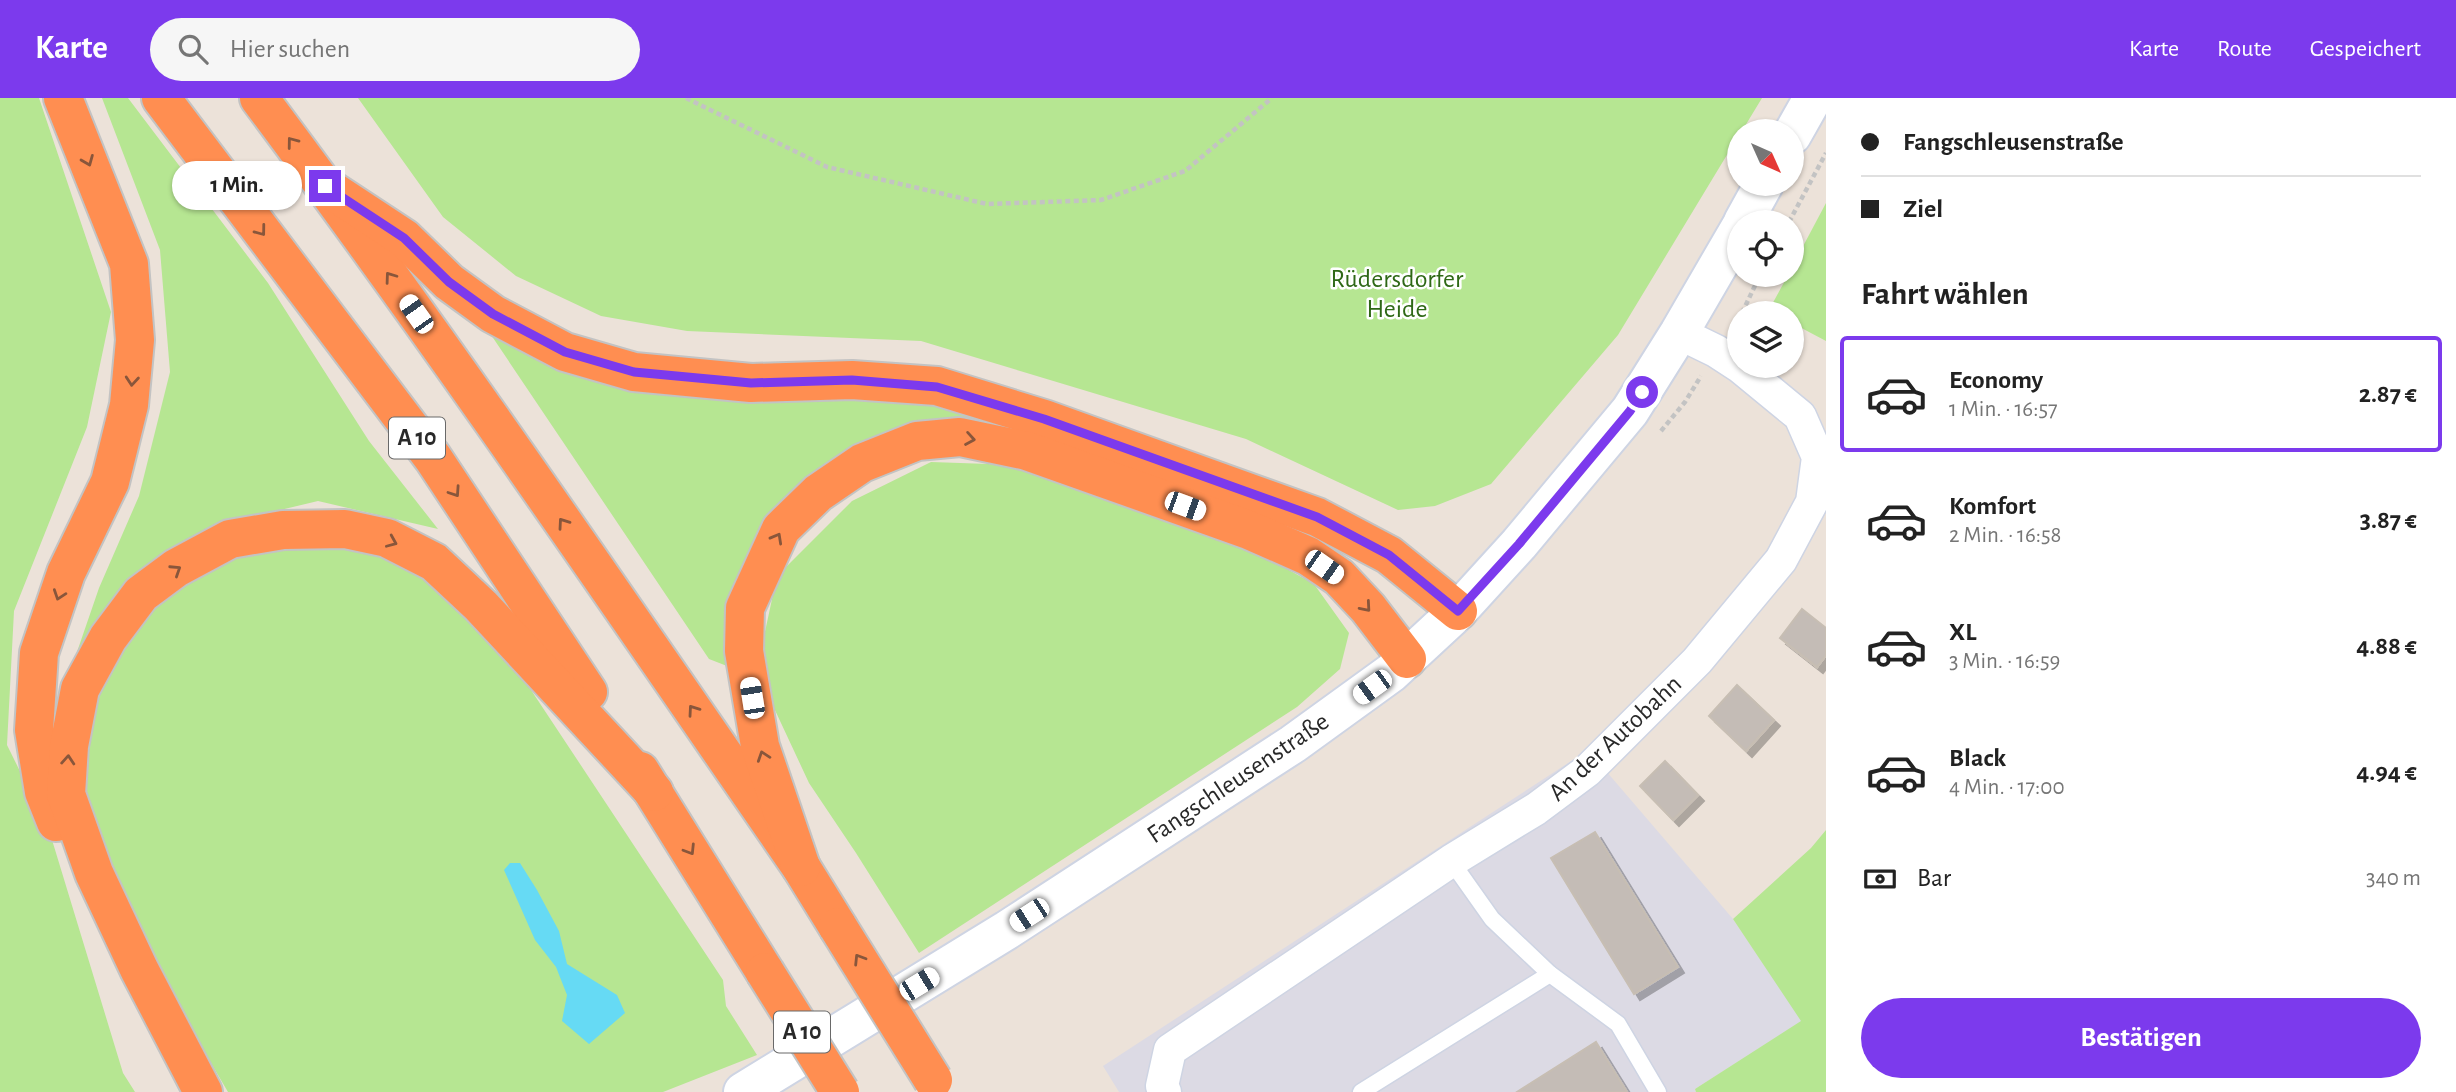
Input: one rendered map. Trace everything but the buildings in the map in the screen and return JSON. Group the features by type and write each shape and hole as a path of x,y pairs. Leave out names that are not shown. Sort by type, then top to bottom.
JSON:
{"highway":[{"path":"63,98 129,264 135,340 130,405 110,482 66,573 39,653 34,730 44,792 76,871 146,1004 188,1092"},
{"name":"A 10","path":"161,98 433,458 654,792 840,1092"},
{"name":"A 10","path":"259,98 516,454 802,867 937,1086"},
{"path":"325,186 404,238 449,282 493,314 565,352 634,372 751,383 852,380 937,387 1044,419 1317,517 1389,555 1458,611"},
{"path":"802,867 760,746 744,651 745,608 780,529 818,493 862,463 917,441 960,437 1027,450 1261,535 1308,556 1339,577 1368,608 1407,659"},
{"path":"202,1092 139,969 94,873 66,794 69,746 80,689 108,638 141,594 176,568 230,539 283,530 345,529 387,538 434,562 481,606 654,792"}],"main road":[{"path":"1801,119 1813,98"},
{"name":"Fangschleusenstraße","path":"743,1092 1007,930 1293,744 1407,659 1458,611 1519,544 1630,411 1727,250"}],"street":[{"name":"An der Autobahn","path":"1165,1092 1162,1086 1170,1050 1451,861 1536,809 1587,771 1697,661 1781,560 1812,502 1818,457 1800,416 1738,366 1716,351 1679,333"}],"lane":[{"path":"1451,861 1492,919 1550,974 1618,1024 1658,1092"},
{"path":"1361,1092 1550,974"}],"path":[{"path":"686,98 827,167 987,204 1101,200 1185,171 1272,98"},
{"path":"1795,210 1826,152"}],"shaded area":[{"path":"1588,750 1733,919 1802,1021 1695,1089 1696,1092 1119,1092 1103,1066"}],"green space":[{"path":"0,98 39,98 111,312 87,427 14,611 7,745 49,830 123,1073 135,1092 0,1092"},
{"path":"102,98 128,98 268,283 369,441 438,529 318,501 230,522 68,678 99,588 139,496 170,372 160,250"},
{"name":"Rüdersdorfer Heide","path":"358,98 1762,98 1749,119 1727,119 1727,155 1618,335 1491,484 1435,506 1398,510 1246,439 921,341 687,331 601,316 516,276 443,217"},
{"path":"1826,203 1826,341 1804,329 1804,301 1774,301 1781,287 1804,287 1804,244"},
{"path":"481,320 567,363 930,403 1034,436 806,482 727,666 709,659"},
{"path":"931,462 1020,465 1262,555 1314,584 1349,633 1340,669 1297,707 919,953 809,783 774,708 763,641 777,576 852,501"},
{"path":"343,543 415,566 492,631 723,980 726,1006 757,1055 663,1092 228,1092 137,937 89,827 84,739 100,678 133,624 171,589 243,546"},
{"path":"1826,830 1826,1092 1696,1092 1695,1089 1801,1021 1733,919 1811,848"}],"water":[{"path":"510,863 520,863 537,890 559,931 567,964 617,995 625,1013 589,1044 562,1021 567,995 556,967 535,940 504,870"}],"route":[{"path":"325,186 404,238 449,282 493,314 565,352 634,372 751,383 852,380 937,387 1044,419 1317,517 1389,555 1458,611 1519,544 1630,411 1642,392"}]}
